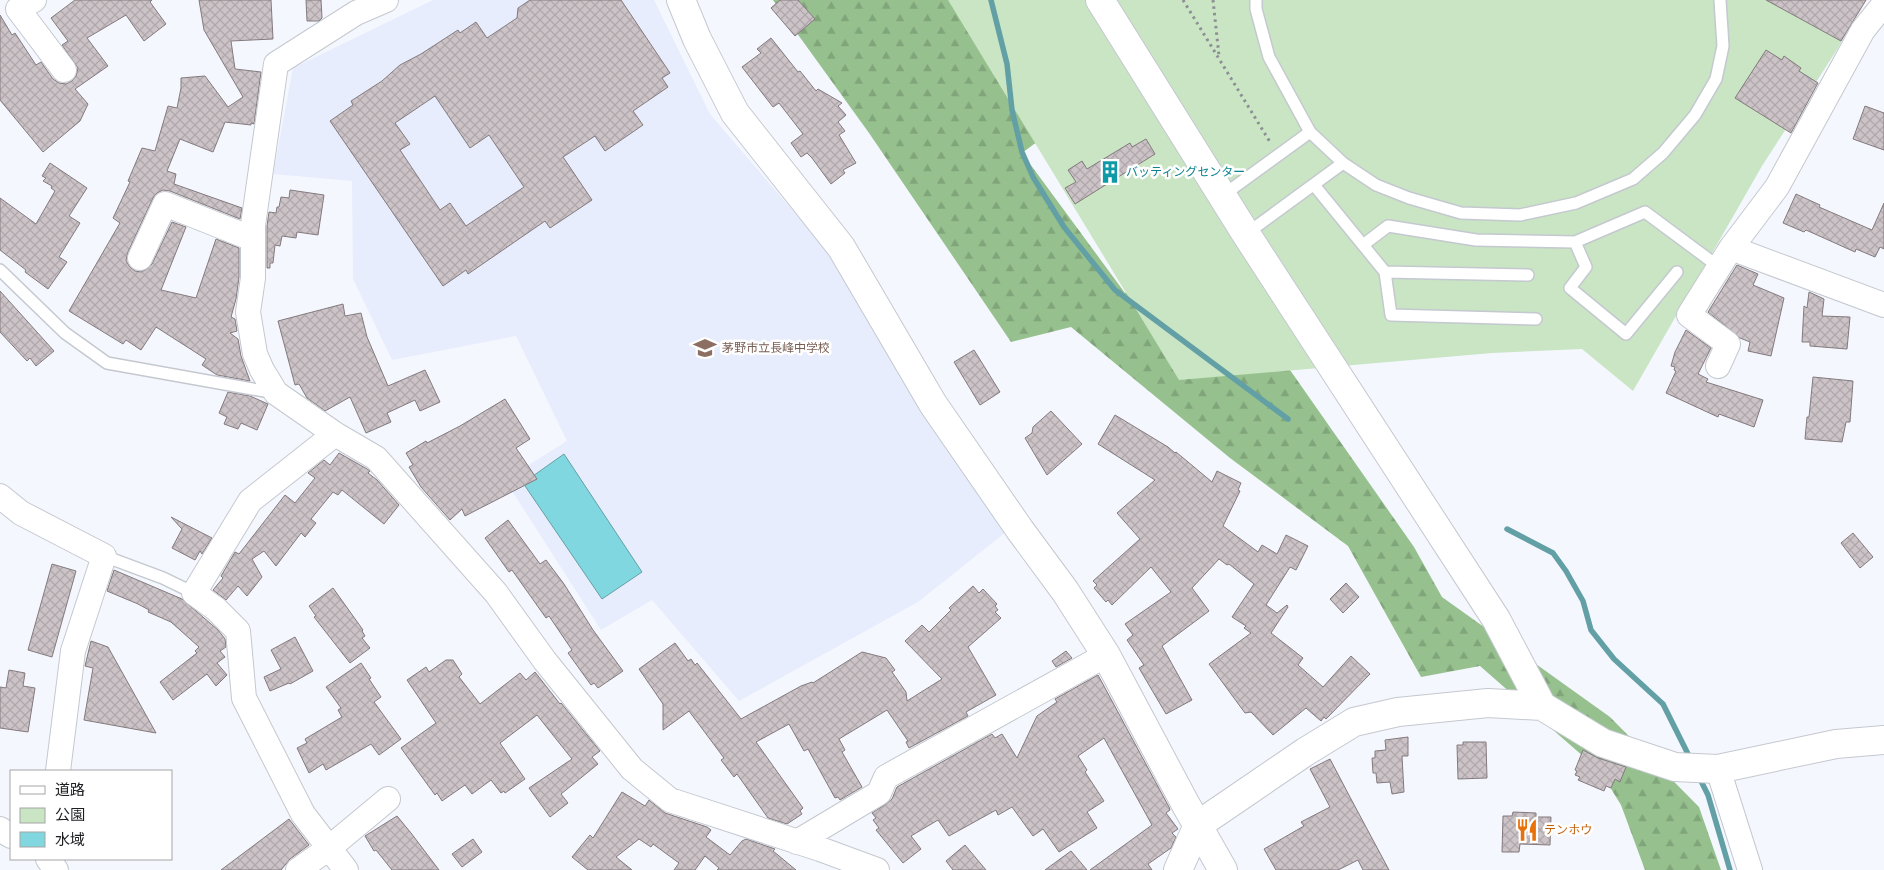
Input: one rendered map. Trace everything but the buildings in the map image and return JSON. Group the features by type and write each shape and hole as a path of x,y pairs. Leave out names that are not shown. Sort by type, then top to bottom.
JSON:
{"street":[{"path":"386,0 356,13 276,64 253,226 253,278 248,312 255,354 262,370 276,393 335,434 376,458 496,593 545,661 632,769 670,800 820,848 877,870"},
{"path":"681,0 697,39 735,113 840,247 933,404 1020,530 1065,591 1106,655 1222,870"},
{"path":"1100,0 1246,234 1496,619 1542,706"},
{"path":"22,3 64,70"},
{"path":"1718,366 1728,344 1689,315 1725,257 1777,187 1863,30 1884,4"},
{"path":"140,258 165,204 253,239"},
{"path":"1725,257 1884,305"},
{"path":"335,434 250,501 194,593 216,609 238,631 244,698 303,814 346,870"},
{"path":"0,496 22,512 104,556 73,651 58,770"},
{"path":"797,842 879,794 886,777 1106,655"},
{"path":"1178,870 1198,825 1305,752 1354,722 1398,712 1488,703 1542,706 1603,743 1675,767 1718,769 1836,744 1884,740"},
{"path":"1718,769 1750,870"},
{"path":"298,870 329,848 388,799"}],"lane":[{"path":"1256,0 1256,9 1269,57 1310,132 1343,164 1376,185 1409,198 1461,213 1520,216 1576,203 1634,179 1663,153 1695,115 1716,79 1723,46 1720,0"},
{"path":"1222,196 1310,132"},
{"path":"1246,234 1343,164"},
{"path":"1314,185 1385,272 1391,316 1536,319"},
{"path":"1363,246 1388,226 1476,240 1575,242 1645,212 1725,257"},
{"path":"1575,242 1586,267 1570,288 1626,334 1677,272"},
{"path":"0,270 39,310 65,333 107,363 276,393"},
{"path":"1385,272 1528,275"},
{"path":"104,556 164,578 194,593"}],"path":[{"path":"1182,0 1272,145"},
{"path":"1212,0 1219,59"}],"shaded area":[{"name":"茅野市立長峰中学校","path":"433,0 654,0 710,114 824,247 1006,532 918,602 739,701 652,600 601,630 505,480 567,441 516,336 392,360 353,279 352,181 273,174 293,68"}],"green space":[{"path":"773,0 1064,0 1116,83 1022,153 1125,293 1218,246 1283,360 1414,547 1442,597 1610,717 1699,807 1721,870 1645,870 1621,805 1600,771 1480,666 1421,677 1348,546 1230,458 1071,327 1011,342 869,133"},
{"path":"948,0 1863,0 1838,48 1762,166 1633,391 1582,349 1492,353 1179,380"}],"water":[{"path":"564,454 642,572 602,599 523,483"}],"waterway":[{"path":"991,0 1007,64 1012,110 1022,152 1033,177 1064,227 1115,290 1288,419"},
{"path":"1507,529 1553,553 1583,601 1591,630 1614,659 1663,704 1691,760"},
{"path":"1698,775 1708,795 1730,870"}],"place":[{"name":"バッティングセンター","path":"1110,172"},
{"name":"茅野市立長峰中学校","path":"705,348"},
{"name":"テンホウ","path":"1527,830"}]}
